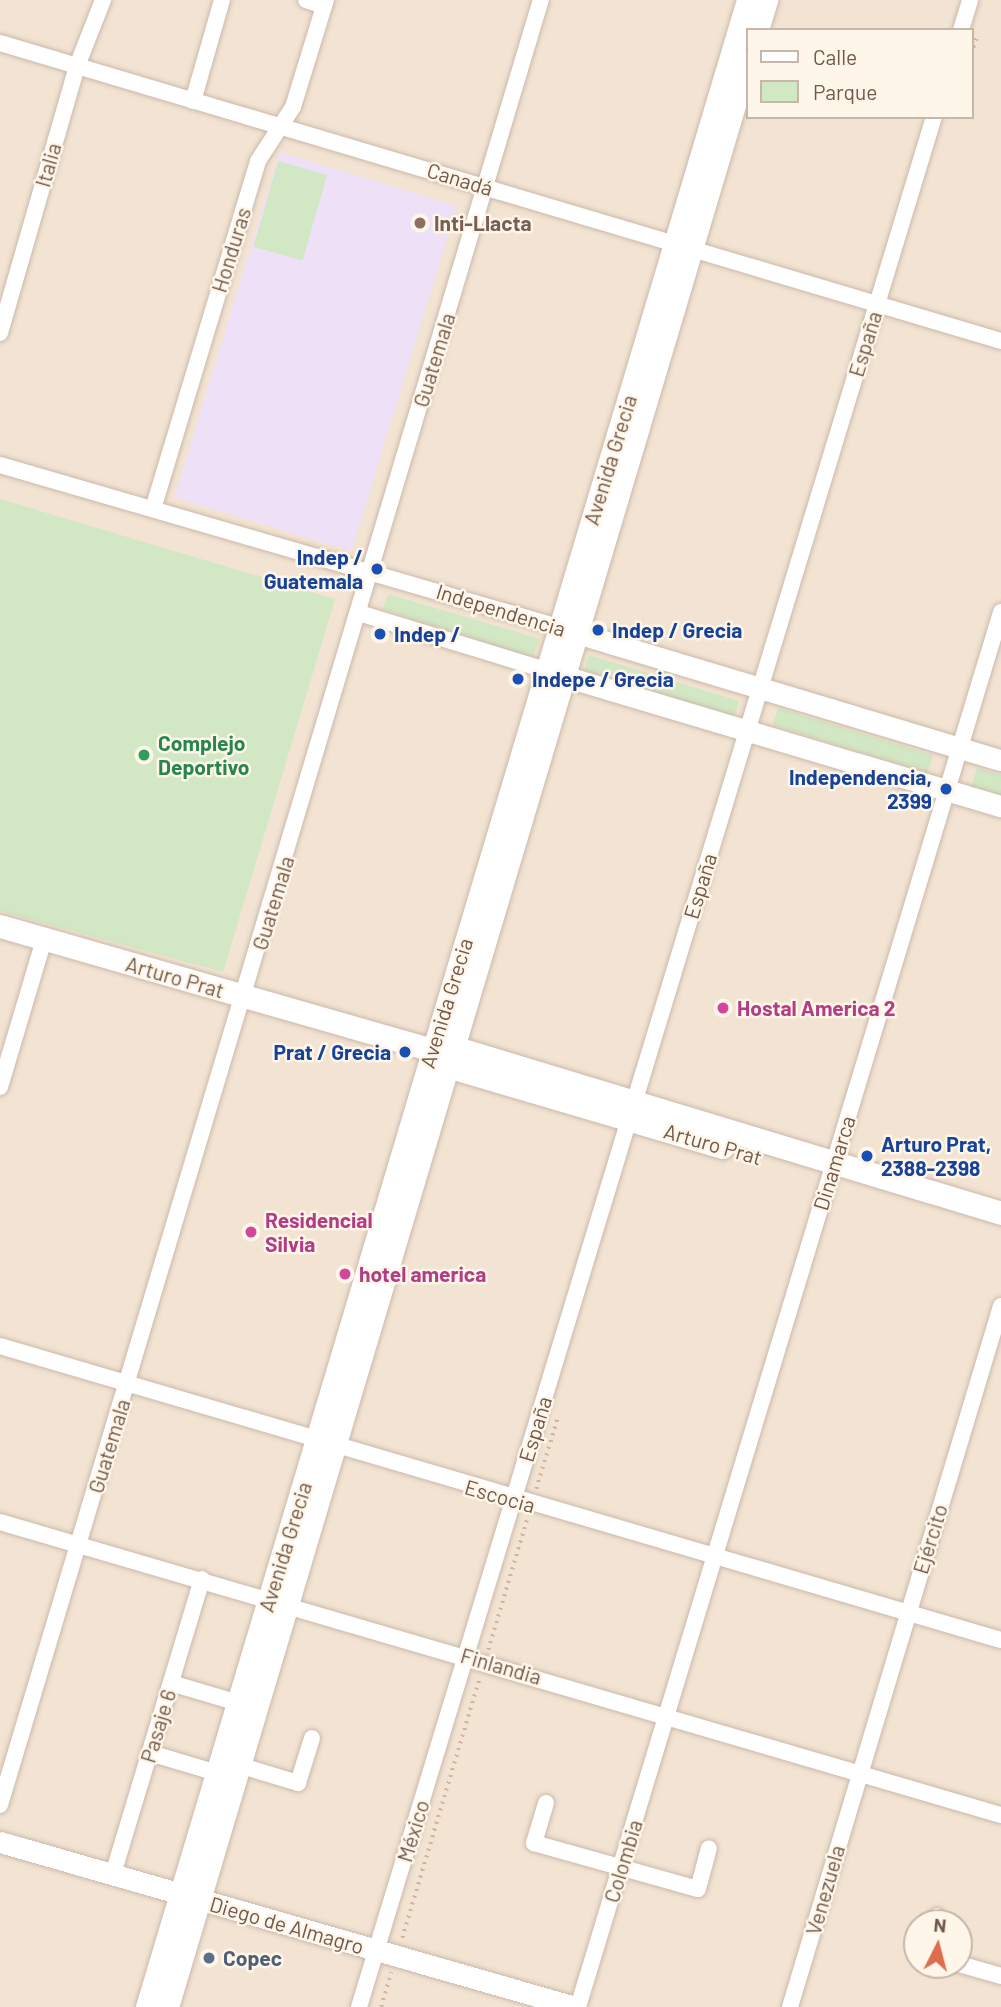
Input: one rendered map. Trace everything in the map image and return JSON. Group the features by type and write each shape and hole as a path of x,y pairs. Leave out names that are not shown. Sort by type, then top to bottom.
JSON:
{"main road":[{"name":"Avenida Grecia","path":"147,2007 239,1765 278,1601 444,1054 554,673 684,245 748,0"},
{"path":"758,28 766,0"},
{"name":"Avenida Grecia","path":"684,245 746,65"},
{"name":"Arturo Prat","path":"0,926 444,1054 832,1171 1001,1227"},
{"name":"Arturo Prat","path":"832,1171 1001,1213"},
{"name":"Avenida Grecia","path":"167,2007 217,1773 238,1703 278,1601"}],"street":[{"name":"Italia","path":"0,333 77,66 103,0"},
{"path":"194,101 222,0"},
{"path":"306,0 325,3"},
{"name":"Guatemala","path":"0,1805 246,996 541,0"},
{"path":"962,28 970,0"},
{"name":"Honduras","path":"153,509 258,161 283,126 325,3"},
{"name":"Canadá","path":"0,43 1001,341"},
{"name":"España","path":"466,1656 933,119"},
{"name":"Independencia","path":"0,465 372,571 1001,760"},
{"name":"Dinamarca","path":"667,1714 1001,612"},
{"name":"Independencia","path":"359,614 1001,806"},
{"path":"0,1087 44,939"},
{"name":"Ejército","path":"859,1772 1001,1306"},
{"name":"Escocia","path":"0,1346 514,1500 1001,1640"},
{"name":"Finlandia","path":"0,1522 667,1714 1001,1815"},
{"name":"Pasaje 6","path":"113,1874 202,1579"},
{"name":"México","path":"359,2007 466,1656"},
{"path":"171,1683 238,1703"},
{"name":"Colombia","path":"577,2007 667,1714"},
{"path":"239,1765 298,1783 312,1738"},
{"path":"149,1753 217,1773"},
{"name":"Venezuela","path":"790,2007 859,1772"},
{"path":"546,1804 534,1843 698,1889 709,1848"},
{"name":"Diego de Almagro","path":"0,1842 577,2007"},
{"path":"973,1968 1001,1976"}],"shaded area":[{"path":"0,0 1001,0 1001,2007 0,2007"},
{"path":"280,152 457,206 351,551 174,497"}],"green space":[{"path":"278,161 327,175 302,261 253,247"},
{"name":"Complejo Deportivo","path":"0,499 335,599 223,972 0,911"},
{"path":"388,594 540,639 532,658 383,609"},
{"path":"589,655 739,701 734,716 584,670"},
{"path":"778,708 933,755 928,773 773,725"},
{"path":"977,768 1001,775 1001,796 971,787"}],"place":[{"name":"Inti-Llacta","path":"420,223"},
{"name":"Indep / Guatemala","path":"377,569"},
{"name":"Indep / Grecia","path":"598,630"},
{"name":"Indep /","path":"380,634"},
{"name":"Indepe / Grecia","path":"518,679"},
{"name":"Complejo Deportivo","path":"144,755"},
{"name":"Independencia, 2399","path":"946,789"},
{"name":"Hostal America 2","path":"723,1008"},
{"name":"Prat / Grecia","path":"405,1052"},
{"name":"Arturo Prat, 2388-2398","path":"867,1156"},
{"name":"Residencial Silvia","path":"251,1232"},
{"name":"hotel america","path":"345,1274"},
{"name":"Copec","path":"209,1958"}]}
